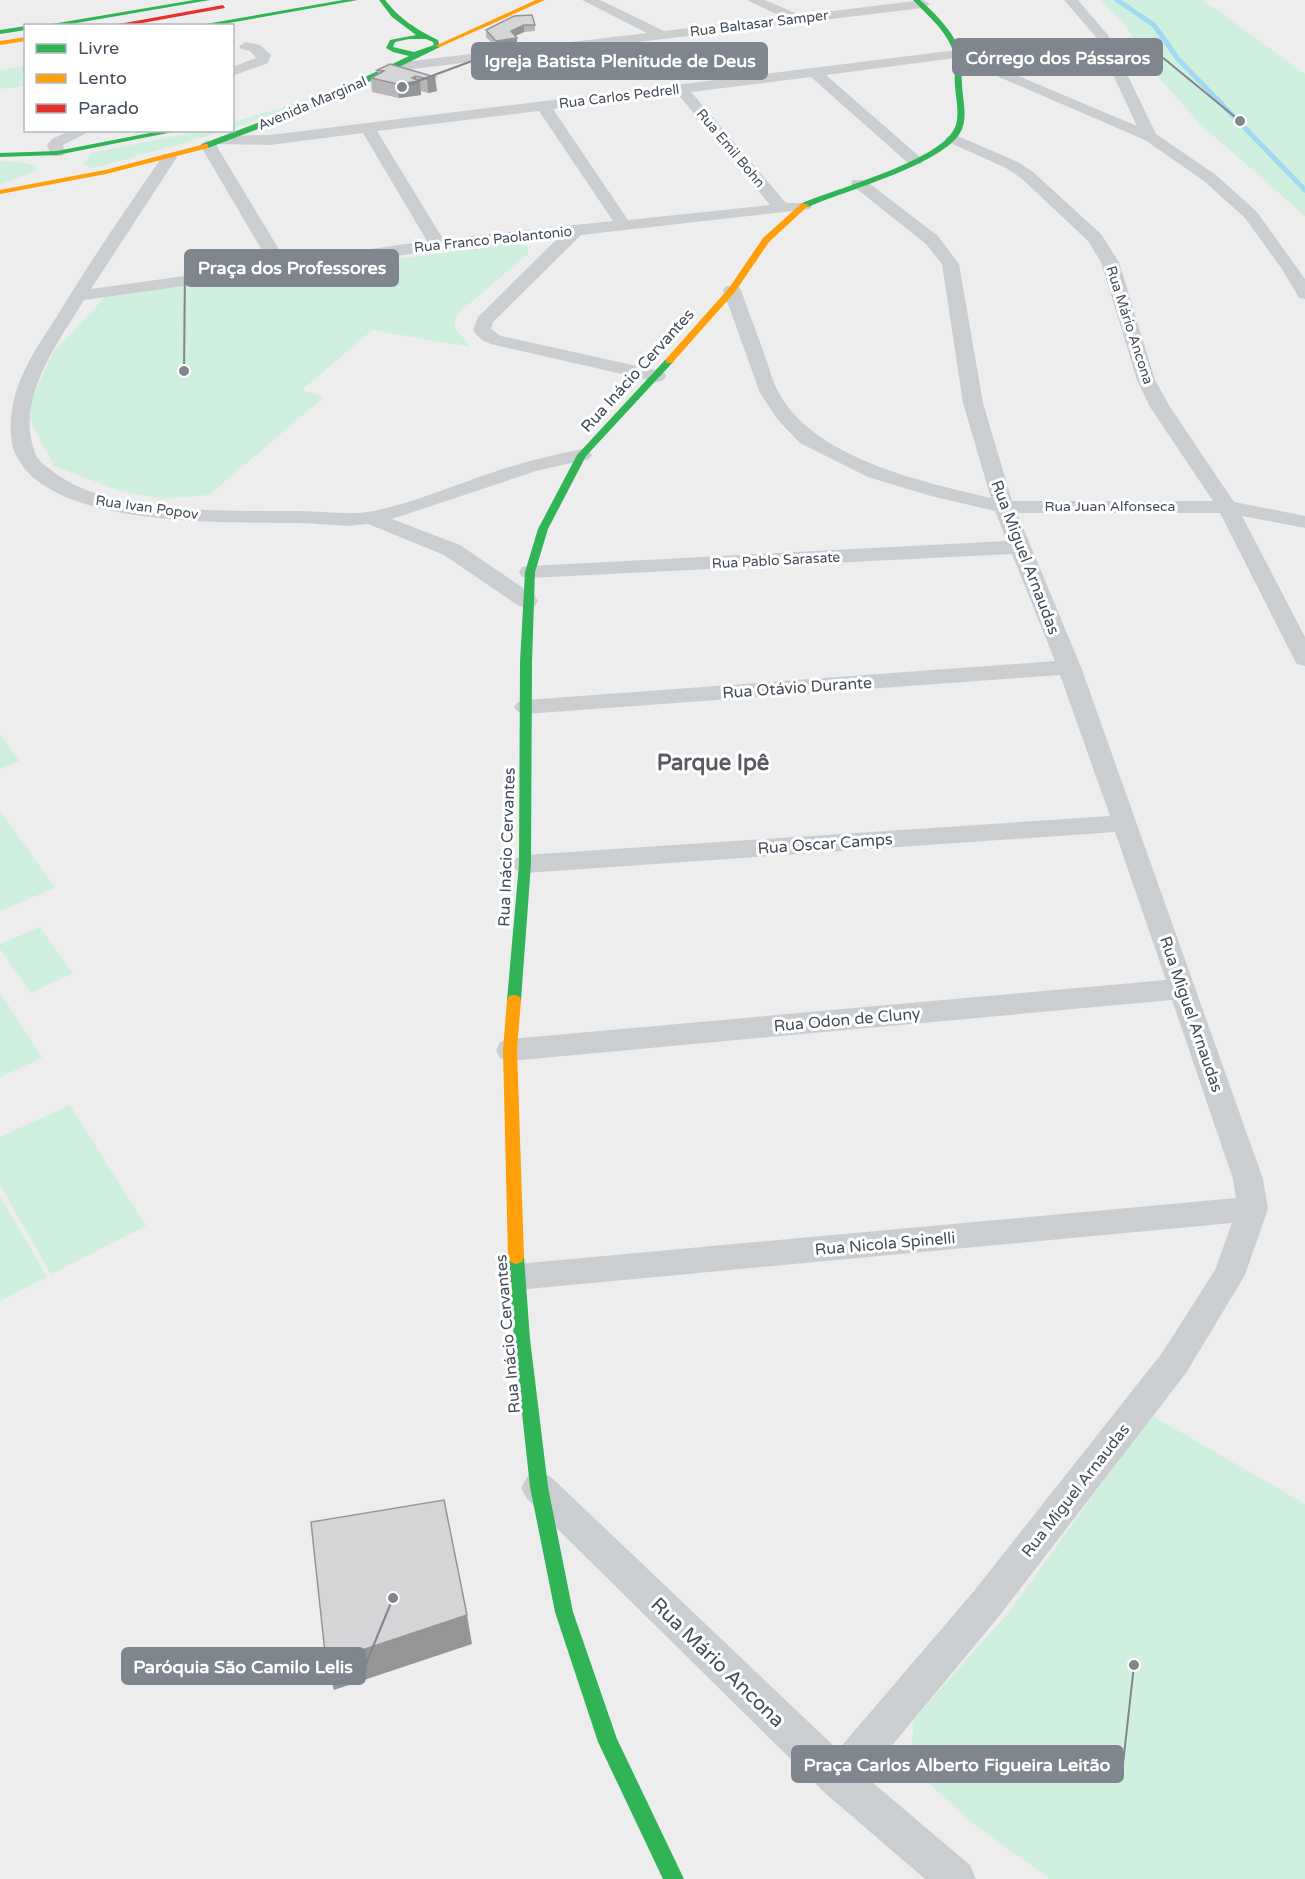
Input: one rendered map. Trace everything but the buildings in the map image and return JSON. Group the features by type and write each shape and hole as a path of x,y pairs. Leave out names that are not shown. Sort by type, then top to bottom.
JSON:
{"main road":[{"path":"57,24 207,0"},
{"path":"209,24 355,0"},
{"path":"383,3 383,48 392,41 402,38 427,45 542,0"},
{"path":"920,2 933,14 957,54 960,119 958,131 953,139"},
{"path":"383,3 427,45"},
{"path":"123,24 238,4"},
{"path":"406,24 430,28 476,27"},
{"path":"0,32 24,28"},
{"path":"0,43 24,39"},
{"name":"Avenida Marginal","path":"0,192 169,157 214,143 395,67 427,45"},
{"path":"0,55 24,51"},
{"name":"Avenida Marginal","path":"315,89 344,75"},
{"path":"0,155 57,153 169,132"},
{"name":"Rua Inácio Cervantes","path":"674,1879 608,1742 564,1612 539,1487 517,1277 510,1050 525,864 527,601 530,572 543,530 582,455 657,376 732,290 766,240 804,206 915,161 953,139"},
{"path":"57,153 62,165 61,181"},
{"name":"Avenida Marginal","path":"17,204 61,181"}],"street":[{"path":"589,0 662,35"},
{"path":"754,0 798,19"},
{"path":"1071,0 1101,35 1150,137"},
{"name":"Rua Baltasar Samper","path":"395,67 798,19 920,2"},
{"name":"Rua Baltasar Samper","path":"427,45 453,60"},
{"path":"234,71 263,60 264,55 261,51 246,46"},
{"path":"957,54 1150,137 1210,178 1251,215 1290,268 1305,294"},
{"name":"Rua Carlos Pedrell","path":"214,143 270,140 957,54"},
{"path":"813,71 915,161"},
{"name":"Rua Emil Bohn","path":"681,89 781,208"},
{"path":"543,105 623,224"},
{"name":"Rua Carlos Pedrell","path":"268,122 288,130 317,134"},
{"path":"368,128 438,244"},
{"path":"57,153 55,145 57,142 80,132"},
{"name":"Rua Mário Ancona","path":"953,139 999,158 1027,175 1104,249 1146,380 1160,407 1227,507 1305,659"},
{"path":"214,143 282,267"},
{"name":"Rua Ivan Popov","path":"169,157 77,296 40,359 23,401 20,438 32,465 56,484 92,500 162,512 209,516 371,518 445,496 548,460 582,455"},
{"name":"Rua Miguel Arnaudas","path":"839,1779 987,1603 1174,1363 1229,1275 1253,1209 1248,1179 1125,823 1069,668 1004,507 973,402 950,264 932,240 859,183"},
{"name":"Rua Franco Paolantonio","path":"77,296 438,244 804,206"},
{"path":"576,230 496,308 484,321 482,330 495,340 657,376"},
{"name":"Rua Juan Alfonseca","path":"732,290 769,393 785,416 807,439 875,473 938,492 1004,507 1227,507 1305,522"},
{"name":"Rua Ivan Popov","path":"371,518 452,550 527,601"},
{"name":"Rua Pablo Sarasate","path":"530,572 1022,547"},
{"name":"Rua Otávio Durante","path":"526,707 1069,668"},
{"name":"Rua Oscar Camps","path":"525,864 1125,823"},
{"name":"Rua Odon de Cluny","path":"510,1050 1183,989"},
{"name":"Rua Nicola Spinelli","path":"517,1277 1253,1209"},
{"name":"Rua Mário Ancona","path":"539,1487 839,1779 956,1879"}],"green space":[{"path":"1100,0 1203,0 1305,74 1305,216 1200,124 1154,72 1125,25"},
{"path":"24,66 24,86 0,89 0,70"},
{"path":"326,91 288,109 234,128 234,122 281,108"},
{"path":"196,132 221,132 102,166 93,168 82,165 92,153"},
{"path":"0,161 26,163 36,166 36,171 0,184"},
{"path":"497,240 528,246 528,254 462,310 456,318 454,327 471,347 372,330 302,390 324,397 209,495 161,499 117,490 54,466 26,412 53,352 108,294 445,253"},
{"path":"0,734 20,761 0,769"},
{"path":"0,810 55,888 0,911"},
{"path":"40,927 73,973 31,993 0,949 0,944"},
{"path":"0,992 42,1058 0,1077"},
{"path":"70,1105 146,1226 51,1274 0,1185 0,1137"},
{"path":"0,1196 47,1277 0,1301"},
{"path":"1151,1415 1305,1504 1305,1879 1050,1879 972,1823 910,1766 914,1719 1010,1611"}],"waterway":[{"path":"1117,0 1154,25 1178,59 1305,190"}],"traffic: fast":[{"path":"56,24 207,0"},
{"path":"209,24 355,0"},
{"path":"382,0 394,16 423,37"},
{"path":"805,205 912,163 948,142 957,132 961,114 957,54 946,32 916,0"},
{"path":"0,32 24,28"},
{"path":"409,37 427,37 436,41 438,46 420,54 401,53 389,48 392,41 409,37"},
{"path":"205,146 316,104 420,54"},
{"path":"0,155 57,153 169,132"},
{"path":"514,1000 525,864 526,662 530,572 543,529 582,455 669,361"},
{"path":"516,1257 522,1339 539,1487 564,1612 608,1742 674,1879"}],"traffic: slow":[{"path":"438,46 542,0"},
{"path":"0,43 24,39"},
{"path":"0,192 106,172 205,146"},
{"path":"669,361 732,290 766,240 805,205"},
{"path":"514,1000 510,1050 516,1257"}],"traffic: jam":[{"path":"123,24 223,7"}],"place":[{"name":"Igreja Batista Plenitude de Deus","path":"402,87"},
{"name":"Córrego dos Pássaros","path":"1240,121"},
{"name":"Praça dos Professores","path":"184,371"},
{"name":"Paróquia São Camilo Lelis","path":"393,1598"},
{"name":"Praça Carlos Alberto Figueira Leitão","path":"1134,1665"}],"district":[{"name":"Parque Ipê","path":"713,762"}]}
